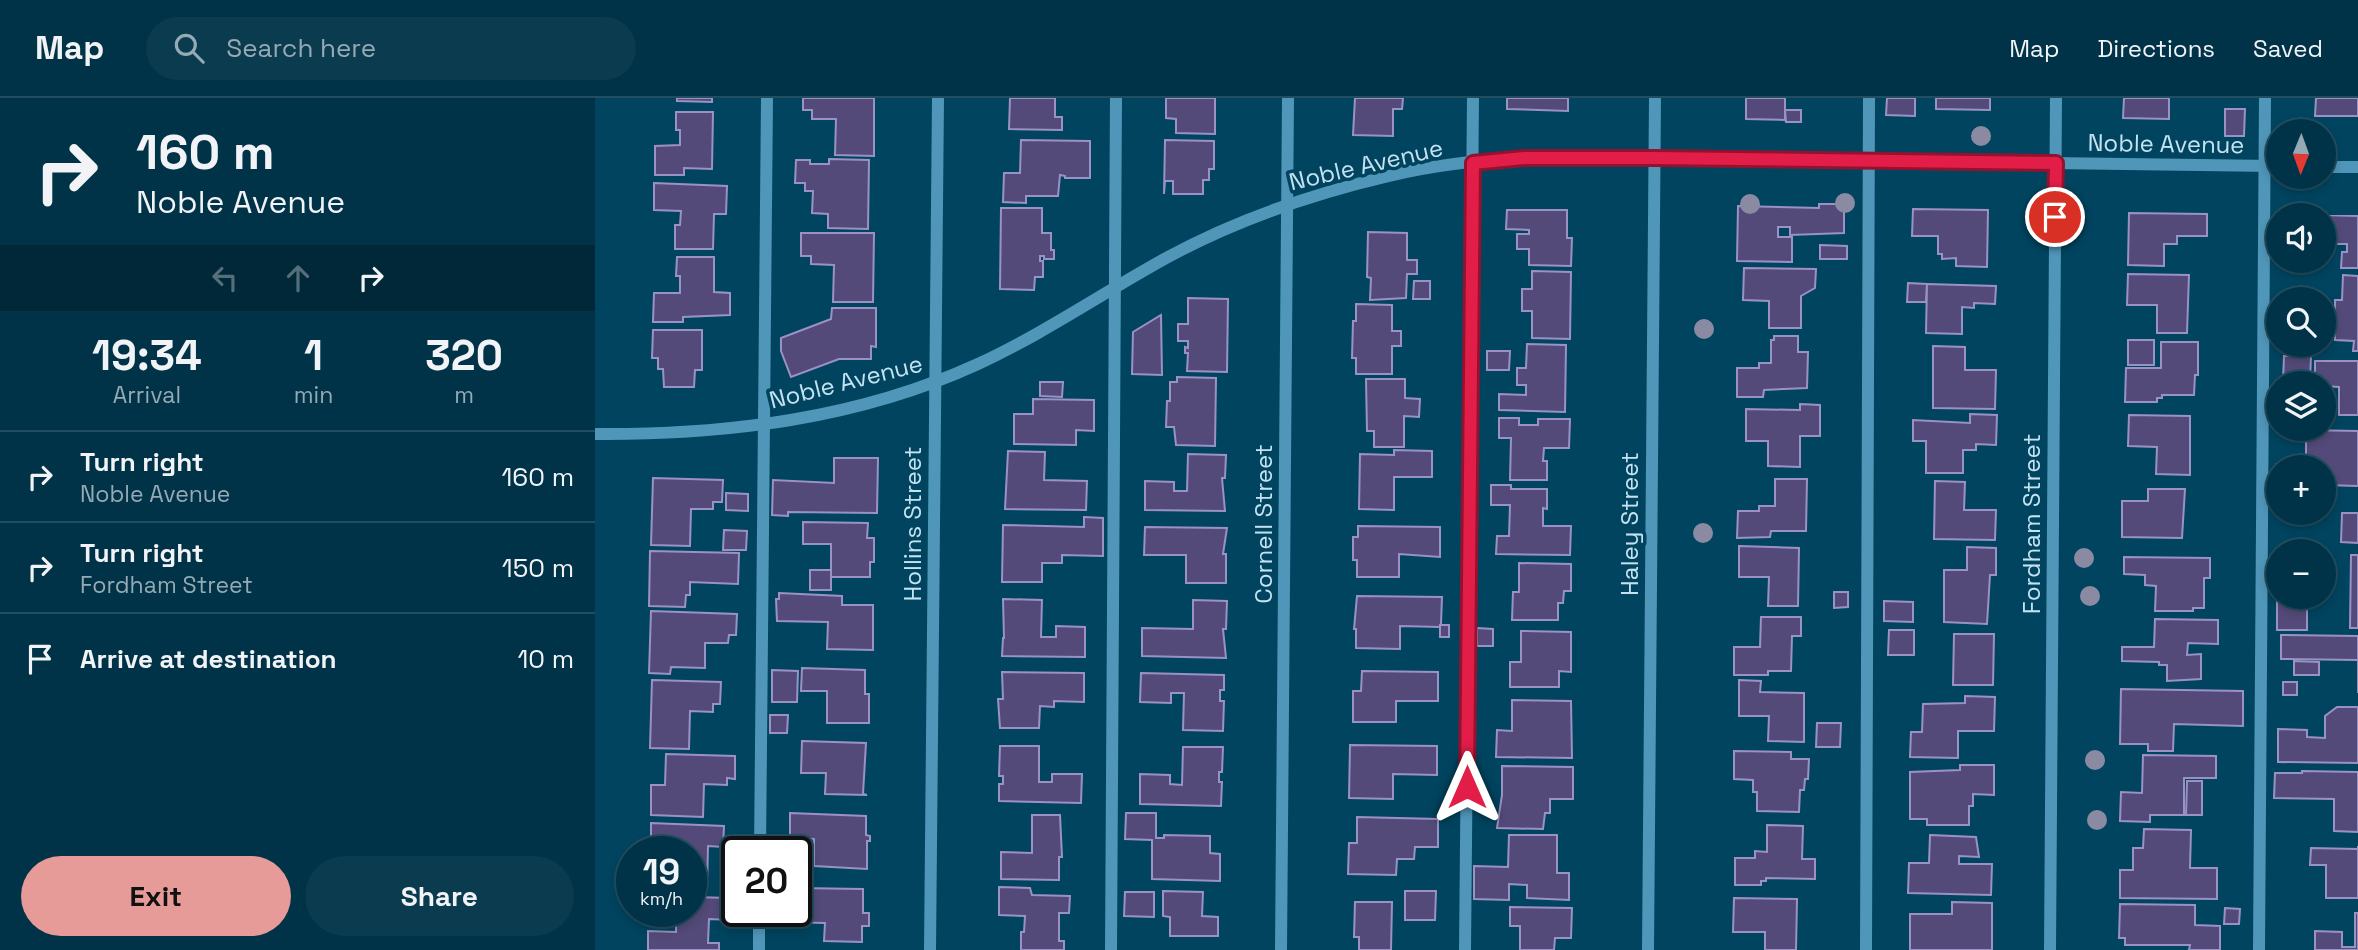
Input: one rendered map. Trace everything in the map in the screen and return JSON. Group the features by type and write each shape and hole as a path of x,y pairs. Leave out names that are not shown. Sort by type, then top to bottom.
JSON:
{"street":[{"path":"760,836 767,98"},
{"name":"Hollins Street","path":"930,950 938,98"},
{"path":"1111,950 1116,98"},
{"name":"Cornell Street","path":"1281,950 1288,98"},
{"path":"1465,950 1473,98"},
{"name":"Haley Street","path":"1648,950 1655,98"},
{"path":"1866,950 1869,98"},
{"name":"Fordham Street","path":"2050,950 2056,98"},
{"path":"2259,950 2265,98"},
{"name":"Noble Avenue","path":"595,434 725,430 765,425 867,404 935,382 977,365 1041,333 1169,257 1233,225 1287,204 1395,174 1524,158 2264,166"},
{"path":"2336,167 2358,167"},
{"path":"759,927 759,950"}],"building":[{"path":"677,98 712,98 712,102 677,101"},
{"path":"803,98 874,98 874,156 835,155 836,119 812,119 812,110 803,110"},
{"path":"1010,98 1055,98 1055,117 1062,117 1062,130 1009,129"},
{"path":"1166,98 1215,98 1215,134 1176,133 1176,119 1166,118"},
{"path":"1355,98 1403,98 1402,109 1393,109 1393,136 1353,135"},
{"path":"1507,98 1568,98 1568,111 1507,109"},
{"path":"1746,98 1785,98 1785,120 1746,119"},
{"path":"1887,98 1915,98 1915,116 1886,115"},
{"path":"1936,98 1990,98 1990,110 1936,109"},
{"path":"2124,98 2169,98 2169,119 2123,118"},
{"path":"2316,98 2358,98 2358,116 2315,116"},
{"path":"2225,109 2245,109 2244,136 2225,136"},
{"path":"1785,110 1801,110 1801,122 1786,122"},
{"path":"676,112 713,112 712,169 684,168 684,175 655,175 655,146 680,145 680,130 676,130"},
{"path":"1021,140 1090,141 1090,178 1065,178 1060,175 1058,196 1026,196 1026,203 1003,202 1004,173 1020,173"},
{"path":"1165,140 1214,141 1214,169 1209,169 1209,180 1203,180 1203,194 1173,194 1173,181 1165,181 1164,194"},
{"path":"829,159 869,160 868,229 828,228 828,214 812,213 813,191 805,191 805,183 795,183 796,160 810,160 810,164 829,164"},
{"path":"654,183 727,186 726,214 714,214 713,249 675,249 675,225 680,225 681,211 654,210"},
{"path":"1819,204 1844,204 1844,233 1790,235 1790,227 1778,227 1778,237 1792,237 1792,262 1737,261 1738,206 1819,208"},
{"path":"1001,208 1042,208 1042,233 1051,233 1054,259 1040,256 1040,261 1043,261 1043,277 1035,277 1034,290 1000,289"},
{"path":"1913,209 1988,210 1987,267 1956,266 1956,258 1942,259 1942,254 1938,254 1938,236 1912,236"},
{"path":"1507,210 1567,210 1567,238 1572,238 1571,266 1529,265 1529,249 1517,249 1517,234 1529,234 1529,230 1506,229"},
{"path":"2129,213 2207,214 2207,236 2177,236 2177,244 2164,244 2164,266 2128,265"},
{"path":"2336,215 2358,216 2358,268 2341,268 2342,252 2347,252 2347,244 2336,244"},
{"path":"1368,232 1407,233 1407,260 1417,260 1417,274 1407,274 1406,298 1370,300 1371,278 1367,277"},
{"path":"801,233 874,233 873,302 833,302 834,265 811,264 811,256 801,256"},
{"path":"1820,245 1847,246 1847,259 1820,259"},
{"path":"677,257 714,257 714,292 730,293 730,315 683,317 683,322 653,322 654,293 680,293 680,276 676,276"},
{"path":"1744,268 1816,269 1815,288 1801,296 1801,328 1769,328 1769,301 1743,300"},
{"path":"1532,271 1571,272 1570,339 1532,338 1532,311 1522,311 1522,289 1532,289"},
{"path":"2128,274 2189,275 2187,333 2157,333 2157,305 2127,305"},
{"path":"2343,275 2358,276 2358,351 2353,351 2354,341 2336,340 2336,300 2342,300"},
{"path":"1414,281 1430,281 1430,299 1413,299"},
{"path":"1908,283 1927,284 1926,302 1907,302"},
{"path":"1927,284 1996,286 1995,304 1974,303 1974,308 1962,307 1962,334 1926,333"},
{"path":"1188,298 1228,299 1227,372 1187,371 1188,353 1185,353 1185,347 1188,348 1188,341 1178,341 1178,324 1188,324"},
{"path":"1356,304 1392,305 1392,331 1401,331 1401,346 1392,346 1392,374 1356,374 1356,358 1352,358"},
{"path":"832,308 876,308 876,347 871,346 871,359 839,359 791,377 781,351 781,338 831,319"},
{"path":"1161,315 1162,375 1132,374 1133,332"},
{"path":"653,330 702,330 702,370 695,370 694,387 664,387 663,369 658,369 658,358 652,358"},
{"path":"1774,336 1798,336 1798,352 1808,352 1807,388 1764,390 1763,397 1737,397 1737,368 1759,368 1759,363 1771,363 1771,340 1774,340"},
{"path":"2128,340 2154,340 2154,365 2128,365"},
{"path":"2161,342 2198,342 2198,375 2195,375 2194,395 2162,395 2162,398 2157,398 2157,402 2125,402 2126,368 2161,368"},
{"path":"1527,344 1566,345 1565,412 1499,410 1499,394 1526,395 1526,385 1517,385 1517,368 1526,368"},
{"path":"1933,346 1965,347 1965,370 1996,370 1995,409 1933,408"},
{"path":"1487,351 1510,351 1509,370 1487,370"},
{"path":"2284,357 2311,357 2310,371 2283,371"},
{"path":"2315,361 2358,361 2358,415 2339,415 2336,371 2315,371"},
{"path":"1177,377 1216,378 1215,446 1176,445 1174,427 1166,427 1170,382 1177,382"},
{"path":"1366,379 1405,379 1405,398 1420,399 1419,417 1404,416 1404,447 1374,447 1374,431 1367,431"},
{"path":"1040,382 1063,382 1062,397 1040,396"},
{"path":"1033,399 1094,400 1094,431 1076,430 1076,445 1014,444 1014,414 1033,414"},
{"path":"1800,404 1820,405 1820,436 1800,436 1800,467 1768,466 1768,441 1746,441 1746,409 1800,410"},
{"path":"1970,414 1997,415 1996,445 1976,444 1976,450 1963,450 1963,473 1926,473 1926,441 1913,441 1913,420 1970,423"},
{"path":"2129,415 2190,416 2190,475 2156,474 2157,447 2128,446"},
{"path":"1499,418 1519,418 1519,425 1538,425 1538,419 1570,419 1569,448 1544,448 1543,461 1547,461 1547,480 1510,480 1511,438 1499,438"},
{"path":"2336,431 2358,431 2358,486 2336,485 2336,455 2306,455 2306,441 2336,441"},
{"path":"1394,450 1432,451 1432,477 1394,477 1394,510 1359,509 1360,454 1394,455"},
{"path":"1008,451 1045,452 1044,480 1087,481 1086,510 1005,509"},
{"path":"1188,454 1226,455 1225,478 1222,478 1225,511 1145,510 1145,481 1174,482 1174,491 1187,491"},
{"path":"834,458 878,458 877,513 788,512 788,516 772,515 773,480 834,483"},
{"path":"653,478 723,480 722,502 713,502 713,509 691,509 690,546 651,545"},
{"path":"1775,479 1807,479 1806,531 1771,531 1770,537 1737,538 1738,511 1759,511 1759,506 1775,506"},
{"path":"1935,481 1965,482 1964,510 1996,510 1995,540 1934,539"},
{"path":"1491,485 1511,485 1511,489 1547,489 1547,509 1543,508 1543,526 1571,526 1570,555 1496,554 1497,536 1509,536 1510,505 1491,505"},
{"path":"2148,489 2185,489 2182,538 2122,537 2122,501 2148,501"},
{"path":"726,493 748,494 748,511 726,510"},
{"path":"2342,513 2358,513 2358,543 2341,542"},
{"path":"1084,517 1103,518 1103,556 1062,555 1062,563 1042,563 1042,582 1002,582 1003,525 1084,527"},
{"path":"803,522 868,523 867,538 874,538 874,562 870,562 870,577 831,577 831,544 803,544"},
{"path":"1358,526 1440,527 1440,557 1399,554 1399,577 1357,577 1357,560 1353,560 1353,537 1358,537"},
{"path":"1145,527 1227,528 1223,554 1226,554 1226,583 1186,583 1186,555 1144,555"},
{"path":"724,530 747,531 746,550 723,550"},
{"path":"1739,546 1799,548 1798,606 1768,606 1769,577 1739,577"},
{"path":"1967,547 1996,548 1996,575 1990,575 1987,624 1944,622 1944,570 1967,570"},
{"path":"650,551 739,553 738,584 690,582 690,595 686,595 685,607 649,606"},
{"path":"2351,555 2358,555 2358,628 2350,628"},
{"path":"2124,557 2210,558 2210,578 2204,578 2204,608 2193,608 2193,611 2155,611 2156,586 2145,585 2145,575 2124,574"},
{"path":"1519,563 1571,564 1571,591 1564,591 1563,603 1558,603 1558,620 1512,620 1513,592 1519,592"},
{"path":"810,570 831,570 831,590 810,590"},
{"path":"1834,592 1848,592 1848,607 1834,608"},
{"path":"779,593 842,596 842,605 873,605 873,650 827,649 828,622 777,621 776,599 779,599"},
{"path":"1357,596 1442,597 1440,627 1400,626 1400,649 1356,648 1354,629"},
{"path":"1003,599 1042,600 1041,637 1056,637 1056,626 1085,627 1085,657 1002,656"},
{"path":"1193,600 1227,601 1226,629 1223,629 1226,658 1142,656 1142,628 1193,629"},
{"path":"1884,601 1913,602 1913,622 1884,621"},
{"path":"2277,609 2307,609 2307,630 2277,630"},
{"path":"651,611 737,614 736,635 729,635 728,643 705,643 705,668 671,667 670,674 649,673"},
{"path":"1761,617 1801,617 1801,636 1792,636 1791,671 1768,671 1768,675 1734,675 1734,647 1760,647"},
{"path":"2155,619 2218,620 2218,644 2188,643 2187,655 2201,654 2201,679 2167,681 2167,665 2159,665 2159,662 2122,661 2122,647 2154,647"},
{"path":"1440,625 1449,625 1449,637 1440,637"},
{"path":"1477,628 1493,629 1493,646 1477,646"},
{"path":"1889,630 1914,630 1914,655 1888,655"},
{"path":"1521,631 1571,632 1571,672 1559,671 1559,687 1510,687 1510,662 1521,662"},
{"path":"1954,634 1994,634 1993,685 1953,685"},
{"path":"2281,635 2358,636 2358,660 2281,659"},
{"path":"2294,661 2319,662 2319,675 2294,675"},
{"path":"802,668 865,670 865,694 869,694 869,723 827,723 827,691 801,691"},
{"path":"772,670 798,671 797,702 772,702"},
{"path":"1362,671 1438,672 1438,701 1396,701 1396,722 1353,722 1353,691 1361,691"},
{"path":"1002,672 1084,673 1084,702 1054,701 1054,707 1040,706 1039,728 1000,728 998,699 1003,699"},
{"path":"1141,673 1224,675 1224,690 1220,690 1220,701 1224,701 1223,731 1183,730 1184,693 1171,693 1171,703 1140,702"},
{"path":"652,680 721,682 720,704 713,704 713,712 690,711 689,749 650,748"},
{"path":"1739,680 1761,681 1760,692 1804,693 1804,742 1768,741 1769,716 1739,716"},
{"path":"2283,682 2297,682 2297,695 2283,695"},
{"path":"2121,689 2243,691 2243,726 2174,724 2173,751 2148,751 2148,744 2120,744"},
{"path":"1965,696 1995,697 1994,731 1958,731 1958,758 1910,757 1911,732 1922,732 1923,704 1965,703"},
{"path":"1512,700 1571,701 1572,758 1496,757 1497,730 1512,731"},
{"path":"2337,707 2358,707 2358,763 2278,762 2278,729 2307,730 2307,737 2325,738 2325,716"},
{"path":"770,715 788,715 787,733 770,733"},
{"path":"1817,723 1841,723 1840,747 1816,747"},
{"path":"802,741 866,743 863,794 867,795 825,794 826,773 801,773"},
{"path":"1350,745 1437,746 1437,775 1393,774 1393,799 1349,798"},
{"path":"1000,746 1039,746 1039,782 1052,782 1052,774 1082,774 1081,803 999,801 999,784 1003,784 1003,776 999,776"},
{"path":"1183,747 1223,747 1222,772 1219,772 1219,782 1222,782 1221,806 1140,804 1140,774 1170,775 1170,784 1182,785"},
{"path":"1734,751 1791,752 1791,759 1809,759 1808,779 1805,779 1804,790 1800,790 1799,812 1757,811 1757,792 1753,792 1753,780 1734,779"},
{"path":"666,754 735,756 735,779 727,778 727,785 704,784 703,817 651,815 651,785 665,785"},
{"path":"2143,755 2216,756 2216,778 2184,778 2184,815 2150,815 2150,822 2120,821 2121,792 2142,793"},
{"path":"1960,765 1994,765 1994,795 1973,794 1973,806 1969,806 1969,825 1927,825 1927,819 1910,819 1910,772 1960,770"},
{"path":"1502,766 1573,767 1573,799 1550,799 1550,813 1545,813 1543,829 1497,828 1502,795"},
{"path":"2358,772 2358,832 2334,831 2334,799 2274,798 2275,773"},
{"path":"2187,781 2202,781 2202,815 2186,815"},
{"path":"790,813 866,816 866,835 870,836 870,841 867,841 867,869 814,866 812,836 790,836"},
{"path":"1126,813 1156,813 1156,838 1164,838 1164,835 1210,836 1210,853 1220,854 1220,881 1152,879 1152,840 1125,839"},
{"path":"1032,815 1060,815 1062,857 1059,857 1059,880 1001,879 1001,852 1032,853"},
{"path":"1357,817 1438,819 1438,847 1415,847 1414,859 1397,859 1396,875 1348,874 1349,843 1357,843"},
{"path":"651,823 724,826 721,847 708,846 707,890 707,836 651,836"},
{"path":"1767,825 1803,826 1802,859 1815,859 1815,879 1766,878 1766,881 1761,881 1761,885 1735,885 1735,858 1755,858 1755,851 1767,852"},
{"path":"2144,829 2191,830 2190,868 2217,868 2217,899 2120,898 2120,870 2133,870 2133,848 2143,848"},
{"path":"1509,835 1557,835 1557,873 1569,873 1569,900 1527,898 1527,885 1509,884 1509,900 1474,899 1474,866 1508,867"},
{"path":"1930,835 1976,837 1979,857 1959,856 1959,864 1992,864 1991,895 1908,893 1909,863 1929,863"},
{"path":"2311,848 2358,849 2358,898 2326,898 2326,865 2310,865"},
{"path":"999,887 1030,888 1032,895 1070,896 1069,913 1059,913 1059,941 1064,941 1064,950 1021,950 1021,932 1024,932 1025,916 999,915"},
{"path":"812,888 863,889 863,913 869,913 869,926 862,926 862,942 824,941 825,923 812,923"},
{"path":"1163,891 1203,892 1202,916 1218,917 1218,936 1170,936 1170,917 1163,916"},
{"path":"1405,891 1436,891 1435,920 1405,920"},
{"path":"1125,892 1154,892 1154,917 1124,916"},
{"path":"707,897 721,898 721,920 709,919 708,943 719,943 719,950 648,950 648,931 676,932 676,927 707,927"},
{"path":"1734,898 1797,899 1796,950 1765,950 1765,932 1733,932"},
{"path":"1355,902 1392,902 1391,950 1359,950 1359,937 1354,937"},
{"path":"1952,902 1992,903 1992,950 1910,950 1910,914 1952,914"},
{"path":"2120,904 2195,905 2195,925 2220,926 2220,950 2189,950 2190,945 2125,945 2125,938 2119,938"},
{"path":"1510,907 1572,908 1571,938 1555,938 1554,950 1520,950 1520,926 1510,926"},
{"path":"2225,908 2240,909 2239,924 2224,924"},
{"path":"2355,913 2358,913 2358,950 2315,950 2315,931 2342,932 2342,947 2355,947"}],"route":[{"path":"1467,787 1473,163 1524,158 2056,163 2055,217"}]}
